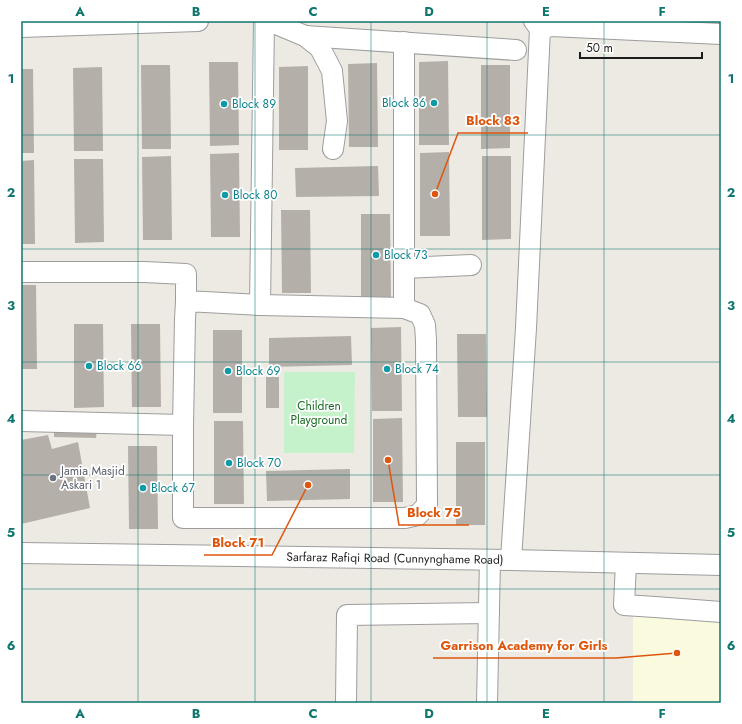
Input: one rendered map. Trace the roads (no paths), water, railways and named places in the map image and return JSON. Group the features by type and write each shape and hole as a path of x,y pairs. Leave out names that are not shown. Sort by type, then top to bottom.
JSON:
{"street":[{"path":"21,27 198,21"},
{"path":"260,305 264,21"},
{"path":"269,21 294,28 404,42 516,50"},
{"path":"511,560 526,328 537,25 721,34"},
{"path":"294,28 320,48 332,71 337,121 333,149"},
{"path":"404,42 404,308"},
{"path":"404,268 471,265"},
{"path":"21,272 144,272 186,274 184,319 183,518 404,518 418,515 427,505 426,340 425,325 420,314 404,308 260,305 186,300"},
{"path":"21,422 183,425"},
{"name":"Sarfaraz Rafiqi Road (Cunnynghame Road)","path":"21,553 511,560 721,565"},
{"path":"487,703 490,560"},
{"path":"626,563 624,606 721,612"},
{"path":"346,703 347,615 489,613"}],"place":[{"name":"Block 86","path":"434,103"},
{"name":"Block 89","path":"224,104"},
{"name":"Block 83","path":"435,194"},
{"name":"Block 80","path":"225,195"},
{"name":"Block 73","path":"376,255"},
{"name":"Block 66","path":"89,366"},
{"name":"Block 74","path":"387,369"},
{"name":"Block 69","path":"228,371"},
{"name":"Block 75","path":"388,460"},
{"name":"Block 70","path":"229,463"},
{"name":"Jamia Masjid Askari 1","path":"53,478"},
{"name":"Block 71","path":"308,485"},
{"name":"Block 67","path":"143,488"},
{"name":"Garrison Academy for Girls","path":"677,653"}],"park label":[{"name":"Children Playground","path":"319,413"}]}
